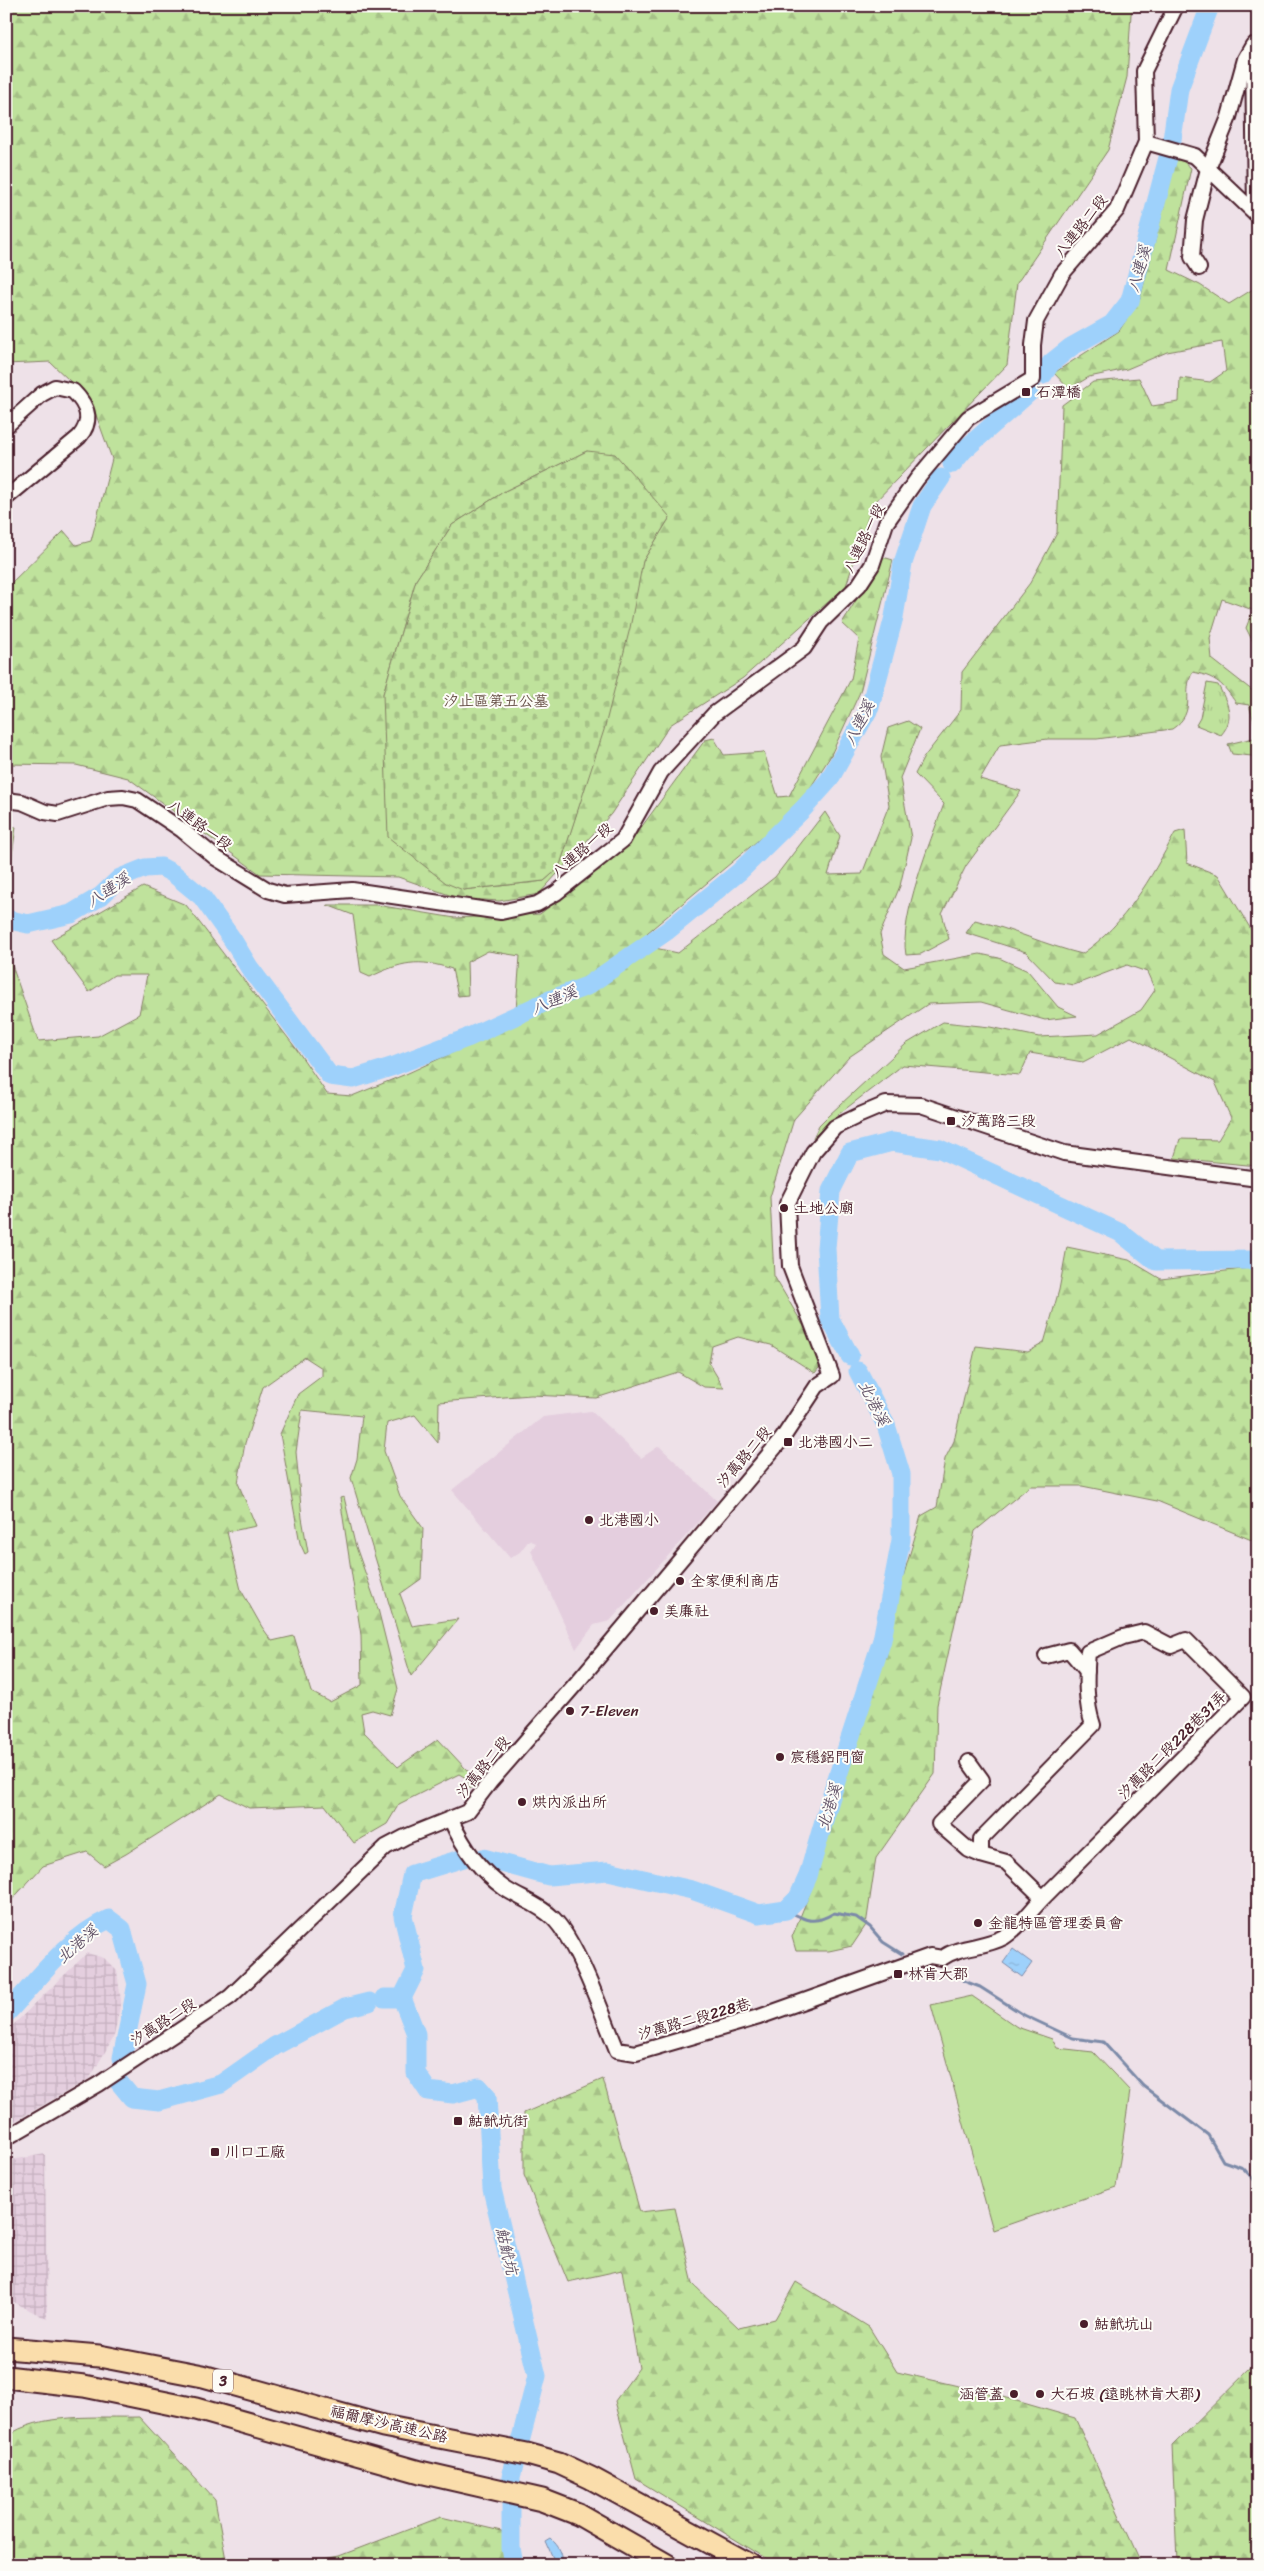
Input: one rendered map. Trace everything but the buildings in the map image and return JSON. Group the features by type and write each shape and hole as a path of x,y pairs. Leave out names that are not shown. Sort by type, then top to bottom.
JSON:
{"highway":[{"name":"福爾摩沙高速公路","path":"6,2348 99,2356 203,2376 383,2426 526,2454 559,2463 591,2478 750,2565"},
{"name":"3","path":"6,2377 84,2386 196,2409 420,2472 542,2500 586,2519 667,2565"}],"street":[{"name":"八連路二段","path":"1033,379 1033,345 1036,321 1062,274 1117,210 1146,142 1144,71 1176,6"},
{"path":"1199,268 1192,257 1195,220 1208,169 1229,117 1245,59 1253,45 1256,213"},
{"path":"1146,142 1195,156 1256,213"},
{"name":"八連路一段","path":"6,800 22,802 45,812 58,814 108,798 123,797 137,800 182,830 216,858 268,890 285,894 352,890 501,912 537,904 556,893 623,840 661,772 714,714 804,648 821,622 858,585 872,565 886,523 917,479 968,418 1033,379"},
{"path":"6,426 42,394 55,387 73,391 87,411 86,428 79,437 6,498"},
{"name":"汐萬路二段","path":"6,2138 99,2084 230,1997 386,1847 405,1837 467,1812 490,1782 580,1679 782,1439 816,1386 832,1376 790,1266 787,1204 813,1152 835,1127 886,1104 921,1104 1064,1153 1258,1179"},
{"name":"汐萬路二段228巷31弄","path":"913,1963 930,1956 942,1958 954,1950 986,1944 1005,1936 1243,1697 1186,1640 1171,1646 1144,1632 1123,1637 1088,1652 1086,1670 1088,1707 1093,1726 981,1839 981,1855"},
{"path":"1046,1656 1069,1650 1086,1670"},
{"path":"969,1762 982,1780 939,1824 968,1850 1006,1862 1043,1898"},
{"name":"汐萬路二段228巷","path":"451,1820 460,1840 482,1870 505,1888 541,1907 554,1919 580,1962 617,2050 636,2053 759,2017 913,1963"}],"shaded area":[{"name":"北港國小","path":"591,1411 641,1458 659,1446 717,1501 610,1621 594,1625 576,1649 531,1551 536,1543 529,1540 520,1552 510,1558 452,1490 543,1417"},
{"path":"87,1953 104,1958 117,1971 121,2001 114,2036 90,2078 6,2126 6,2032"},
{"path":"45,2154 47,2319 6,2298 6,2161"}],"green space":[{"path":"6,6 1134,6 1131,14 1127,77 1108,150 1017,283 1007,365 872,505 846,586 743,678 670,725 611,814 539,894 499,901 458,898 398,877 260,874 128,778 76,765 6,764 6,588 64,531 76,545 91,541 112,459 91,401 50,362 6,364","holes":["587,451 670,517 643,561 581,799 559,868 544,881 463,890 383,694 416,580 452,525 505,491"]},
{"path":"1177,156 1191,168 1169,270 1200,285 1229,304 1258,286 1258,652 1246,628 1253,610 1222,599 1210,638 1212,659 1258,695 1258,735 1249,705 1236,703 1219,682 1208,676 1193,672 1189,679 1185,715 1172,729 1097,739 1048,739 1000,745 980,779 1021,791 966,866 942,914 949,939 921,954 906,955 905,939 911,901 944,804 915,774 924,757 961,710 962,672 1030,583 1057,533 1062,405 1093,382 1139,378 1152,406 1179,402 1180,378 1210,382 1226,371 1222,342 1167,352 1127,369 1089,377 1069,389 1054,373 1119,331 1140,299"},
{"name":"汐止區第五公墓","path":"587,451 615,454 670,517 643,561 630,628 604,730 559,868 544,881 463,890 446,883 388,837 383,694 416,580 452,525 505,491"},
{"path":"883,557 893,560 860,692 830,757 798,807 647,933 655,948 678,953 775,877 825,812 840,836 828,875 862,874 889,805 881,757 888,728 908,721 920,729 900,778 911,838 900,886 880,934 884,954 904,968 980,954 999,958 1028,971 1058,1007 1077,1016 1045,1020 981,1002 928,1004 849,1057 794,1119 770,1197 774,1276 815,1345 822,1364 815,1373 771,1345 738,1337 712,1346 709,1363 724,1388 704,1387 678,1372 596,1398 531,1395 439,1402 438,1443 415,1415 387,1423 384,1451 400,1496 423,1528 421,1579 400,1594 412,1626 458,1619 411,1676 351,1478 357,1459 362,1416 302,1410 296,1452 302,1518 308,1552 305,1554 300,1543 280,1434 298,1394 322,1376 322,1368 305,1357 263,1387 245,1443 238,1483 256,1526 227,1532 241,1590 272,1641 294,1636 311,1692 330,1702 362,1685 361,1635 340,1498 344,1497 355,1544 378,1609 398,1689 390,1715 372,1710 361,1713 364,1732 398,1767 438,1739 478,1782 470,1789 468,1779 459,1774 399,1804 387,1824 354,1843 325,1805 249,1808 221,1794 104,1866 87,1852 43,1866 6,1906 6,948 38,1041 98,1036 139,1014 147,975 114,975 89,992 51,940 143,887 186,905 295,1047 327,1094 352,1096 406,1074 515,1024 520,956 488,951 467,962 468,995 458,996 452,969 440,966 410,963 391,968 370,977 361,973 353,915 327,905 377,905 455,918 540,914 632,840 705,740 714,738 724,755 764,752 778,797 789,796 851,679 859,639 842,623"},
{"path":"1207,683 1218,685 1227,704 1228,722 1226,729 1221,735 1196,725 1200,718"},
{"path":"1258,737 1258,764 1252,756 1232,754 1228,744"},
{"path":"6,825 16,827 6,898"},
{"path":"1185,830 1187,863 1218,875 1258,941 1258,1166 1174,1158 1180,1139 1218,1140 1231,1118 1215,1082 1131,1037 1083,1062 1030,1053 1020,1075 903,1065 831,1120 813,1138 819,1125 906,1044 943,1022 990,1027 1039,1037 1098,1034 1141,1010 1155,990 1147,972 1127,965 1074,985 1055,982 1026,952 966,933 975,920 1082,954 1112,929 1146,884 1175,833"},
{"path":"1067,1247 1129,1260 1161,1279 1258,1267 1258,1547 1254,1541 1157,1501 1082,1486 1030,1486 975,1531 937,1705 935,1774 876,1858 866,1925 852,1946 829,1951 796,1951 792,1937 811,1890 921,1516 937,1507 945,1459 954,1441 976,1346 1028,1352 1044,1343 1059,1290"},
{"path":"972,1996 1017,2027 1052,2039 1057,2048 1093,2052 1130,2091 1116,2187 993,2230 931,2005"},
{"path":"603,2079 640,2212 675,2208 693,2284 739,2328 775,2319 796,2282 869,2327 897,2372 989,2393 1075,2418 1142,2565 777,2565 636,2479 615,2401 639,2368 622,2270 568,2282 524,2175 524,2113"},
{"path":"1258,2361 1258,2565 1168,2565 1177,2561 1172,2446"},
{"path":"88,2417 139,2417 215,2500 227,2565 6,2565 6,2437 35,2423 52,2420"},
{"path":"441,2517 514,2534 517,2565 292,2565 339,2556"}],"water":[{"path":"1013,1949 1032,1963 1022,1977 1003,1963"},
{"path":"551,2539 560,2551 562,2565 556,2565 546,2542"}],"waterway":[{"name":"八連溪","path":"1172,140 1179,89 1210,6"},
{"name":"八連溪","path":"1043,375 1051,363 1071,347 1112,324 1130,301 1169,154"},
{"name":"八連溪","path":"952,464 963,451 1032,390"},
{"name":"八連溪","path":"6,919 28,924 71,914 101,896 120,878 145,868 161,867 174,874 202,897 249,967 330,1076 353,1079 394,1066 467,1038 552,999 587,986 667,931 739,872 803,809 829,780 870,707 894,617 903,563 922,506 941,478"},
{"name":"北港溪","path":"850,1356 830,1319 826,1248 831,1191 850,1153 892,1142 940,1149 1121,1233 1156,1261 1258,1260"},
{"name":"北港溪","path":"483,1858 549,1876 608,1871 692,1890 759,1914 786,1910 798,1898 808,1876 830,1800 882,1640 901,1540 901,1474 886,1425 858,1371"},
{"name":"北港溪","path":"384,1998 402,1998 416,1970 403,1916 412,1874 464,1858"},
{"path":"786,1910 810,1920 821,1919 834,1913 856,1917 870,1927 883,1942 902,1954"},
{"name":"北港溪","path":"6,2014 66,1949 94,1927 109,1919 122,1929 137,1984 122,2058"},
{"path":"964,1981 980,1987 1024,2015 1073,2038 1103,2042 1143,2086 1208,2135 1223,2161 1243,2168 1258,2184"},
{"name":"鮕鮘坑","path":"402,1998 416,2034 416,2073 428,2091 453,2094 479,2087 487,2096 492,2189 537,2376 511,2477 511,2548 514,2565"},
{"name":"北港溪","path":"118,2081 132,2098 159,2101 221,2084 275,2046 345,2008 369,2002"}],"place":[{"name":"石潭橋","path":"1026,392"},
{"name":"汐萬路三段","path":"951,1121"},
{"name":"土地公廟","path":"784,1208"},
{"name":"北港國小二","path":"788,1442"},
{"name":"北港國小","path":"589,1520"},
{"name":"全家便利商店","path":"680,1581"},
{"name":"美廉社","path":"654,1611"},
{"name":"7-Eleven","path":"570,1711"},
{"name":"宸穩鋁門窗","path":"780,1757"},
{"name":"烘內派出所","path":"522,1802"},
{"name":"金龍特區管理委員會","path":"978,1923"},
{"name":"林肯大郡","path":"898,1974"},
{"name":"鮕鮘坑街","path":"458,2121"},
{"name":"川口工廠","path":"215,2152"},
{"name":"鮕鮘坑山","path":"1084,2324"},
{"name":"涵管蓋","path":"1014,2394"},
{"name":"大石坡 (遠眺林肯大郡)","path":"1040,2394"}]}
